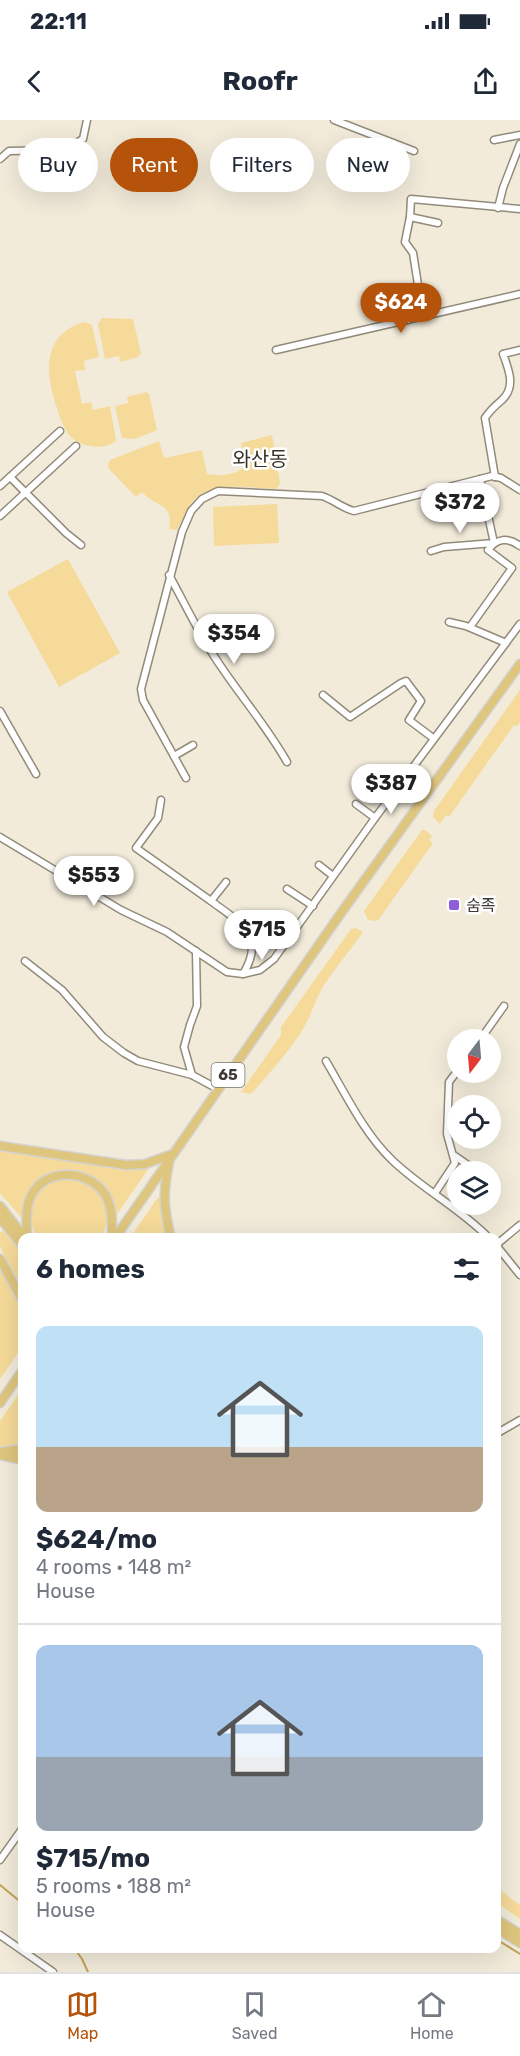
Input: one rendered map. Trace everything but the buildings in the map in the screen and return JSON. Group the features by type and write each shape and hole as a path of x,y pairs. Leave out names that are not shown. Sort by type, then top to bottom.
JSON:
{"main road":[{"name":"65","path":"116,1233 347,903 520,664"},
{"path":"0,1146 126,1165 145,1164 171,1155"},
{"path":"170,1233 163,1201 171,1155"},
{"path":"26,1233 27,1208 29,1199 35,1190 50,1178 71,1174 95,1183 104,1192 109,1203 113,1233"},
{"path":"0,1206 22,1233"},
{"path":"0,1218 18,1240"},
{"path":"0,1259 18,1292"},
{"path":"0,1403 18,1377"},
{"path":"0,1454 18,1450"},
{"path":"0,1454 18,1459"},
{"path":"501,1922 520,1934"},
{"path":"501,1931 520,1943"}],"street":[{"path":"0,159 9,151 64,150 83,139 87,120"},
{"path":"334,120 414,151"},
{"path":"494,140 520,135"},
{"path":"498,208 520,144"},
{"path":"408,320 402,295 419,291 413,254 405,242 411,199 520,209"},
{"path":"410,217 438,223"},
{"path":"276,350 520,294"},
{"path":"495,477 485,418 489,411 505,398 512,380 503,354 520,350"},
{"path":"0,486 60,431"},
{"path":"0,516 76,446"},
{"path":"10,477 66,533 81,544"},
{"path":"186,778 143,700 141,689 182,532 191,511 202,499 218,491 322,496 331,499 341,507 354,511 495,477 520,490"},
{"path":"480,479 494,543"},
{"path":"431,550 494,543 506,539 520,546"},
{"path":"470,627 512,568 488,550 494,543"},
{"path":"170,575 213,655 248,708 276,742 287,762"},
{"path":"449,622 470,627 506,643"},
{"path":"0,837 121,910 167,932 227,972 253,973 266,967 313,906 433,738 520,624"},
{"path":"323,695 350,717 406,681 421,701 409,720 433,738"},
{"path":"0,711 36,774"},
{"path":"174,756 193,745"},
{"path":"161,800 158,818 136,848 245,927 250,934 251,954 243,974"},
{"path":"356,804 375,818"},
{"path":"319,866 333,876"},
{"path":"211,901 226,882"},
{"path":"287,890 313,906"},
{"path":"192,1075 184,1047 198,1006 195,951"},
{"path":"25,962 62,990 103,1038 124,1053 138,1061 192,1075 218,1089"},
{"path":"488,1029 504,1006"},
{"path":"326,1061 377,1144 393,1161 471,1219 484,1233"},
{"path":"449,1083 448,1141 455,1156 462,1161"},
{"path":"435,1193 453,1168 455,1156"},
{"path":"501,1240 514,1227 520,1225"},
{"path":"501,1251 520,1275"},
{"path":"501,1432 519,1423"},
{"path":"0,1860 18,1835"},
{"path":"0,1935 18,1948"},
{"path":"26,1953 53,1972"}],"shaded area":[{"path":"102,318 133,319 141,354 138,357 120,362 119,356 105,359 98,324"},
{"path":"85,322 92,325 99,357 84,361 85,370 75,371 82,404 91,402 93,410 110,406 116,441 98,447 85,445 69,435 58,413 50,379 49,367 54,344 71,327"},
{"path":"146,392 149,394 157,430 135,439 122,438 115,406 128,403 127,397"},
{"path":"272,435 280,484 276,489 230,487 207,491 190,505 177,530 169,529 170,520 166,509 142,492 136,497 109,469 108,464 110,460 159,441 164,458 202,450 207,474 226,475 246,467 241,443"},
{"path":"277,504 279,543 214,546 213,507"},
{"path":"68,559 120,653 59,687 7,592"},
{"path":"520,690 520,722 517,726 514,725 449,817 446,815 440,824 433,817 434,811"},
{"path":"422,830 432,836 429,840 433,843 379,919 368,920 364,911"},
{"path":"356,928 363,932 322,988 307,1023 295,1042 251,1094 241,1092 281,1035 281,1027 351,929"},
{"path":"0,1149 151,1165 115,1217 105,1191 95,1178 81,1172 65,1170 57,1171 45,1178 22,1218 0,1193"},
{"path":"61,1178 83,1180 101,1194 107,1208 108,1220 103,1233 36,1233 31,1218 33,1202 37,1194"},
{"path":"159,1197 167,1233 133,1233"},
{"path":"3,1231 18,1248 18,1284 0,1246 0,1232"},
{"path":"0,1265 18,1297 18,1353 0,1379"},
{"path":"18,1395 18,1445 0,1446 0,1421"},
{"path":"501,1891 520,1905 520,1919 501,1906"}],"waterway":[{"path":"0,1885 18,1900"},
{"path":"501,1942 520,1954"},
{"path":"78,1953 88,1972"}],"place":[{"name":"숨족","path":"454,905"}],"district":[{"name":"와산동","path":"260,459"}]}
